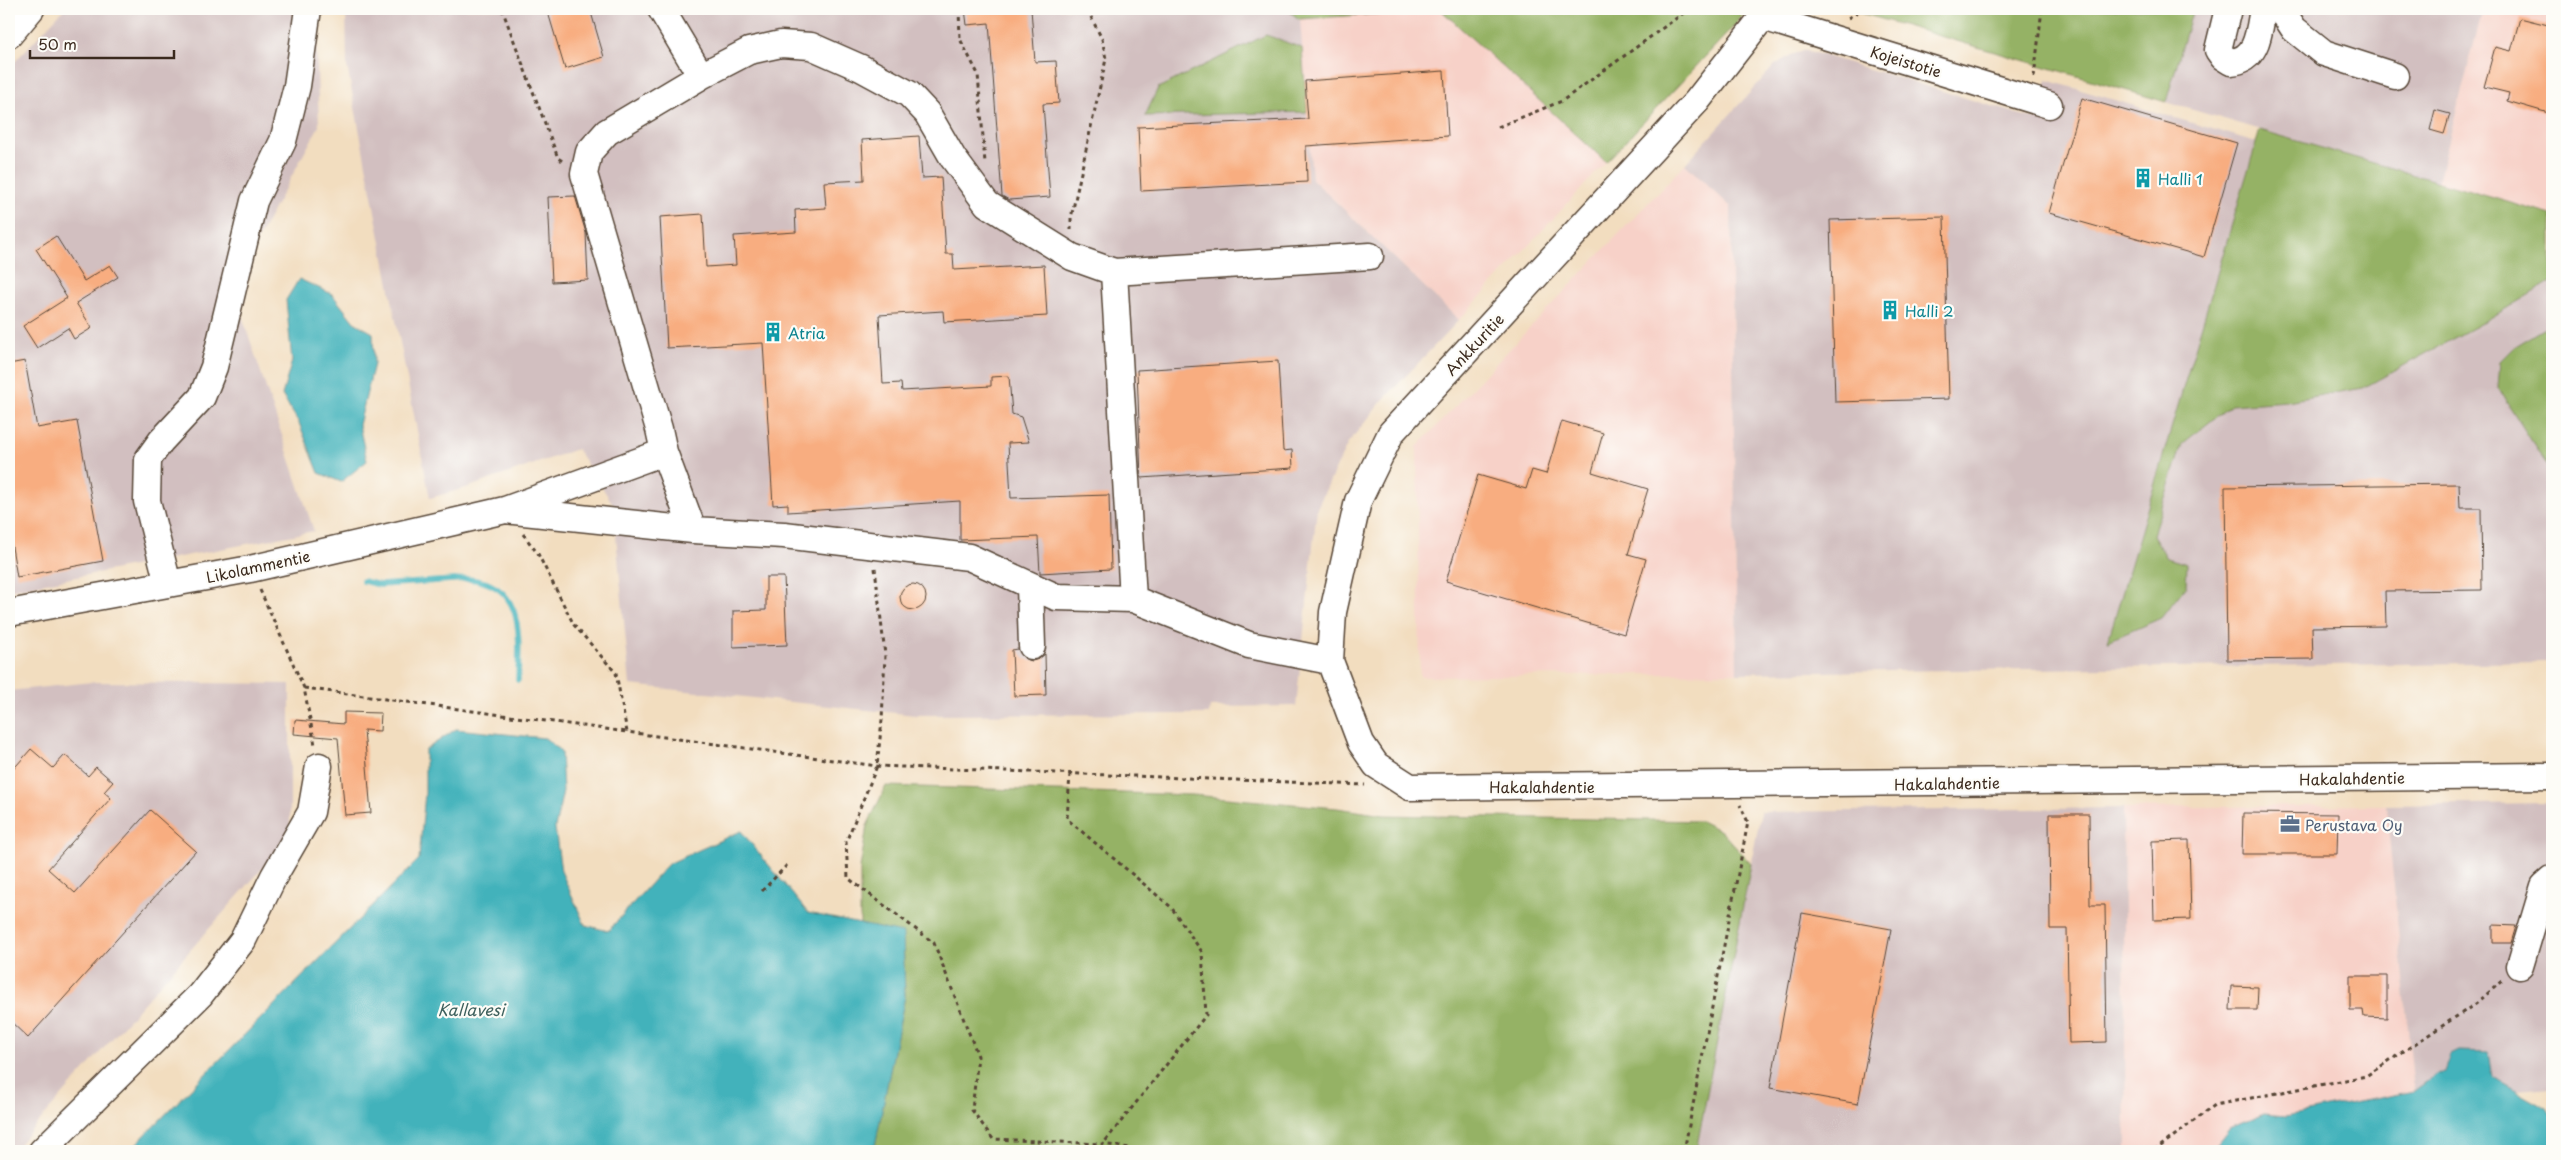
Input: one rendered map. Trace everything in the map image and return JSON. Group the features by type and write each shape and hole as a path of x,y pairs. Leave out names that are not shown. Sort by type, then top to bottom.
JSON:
{"street":[{"path":"9,35 31,9"},
{"path":"168,584 147,502 148,459 161,441 202,397 214,367 254,201 283,141 297,86 308,9"},
{"path":"661,9 701,76"},
{"path":"2228,9 2218,50 2223,57 2231,62 2246,58 2252,52 2263,9"},
{"path":"2281,9 2294,29 2324,53 2396,76"},
{"name":"Kojeistotie","path":"1766,13 2040,102"},
{"name":"Ankkuritie","path":"1361,743 1330,661 1334,612 1358,501 1391,433 1697,100 1766,13"},
{"path":"693,530 664,452 659,429 584,174 589,152 607,132 701,76 749,52 781,44 811,46 860,68 909,94 927,113 953,158 987,204 1072,257 1114,272 1370,256"},
{"path":"1114,272 1133,599 1249,645 1330,661"},
{"name":"Likolammentie","path":"9,612 250,569 505,510 664,452"},
{"name":"Likolammentie","path":"505,510 693,530 784,535 969,557 1056,597 1133,599"},
{"path":"1030,586 1032,646"},
{"name":"Hakalahdentie","path":"1361,743 1376,765 1410,787 2552,776"},
{"path":"42,1151 200,995 243,940 274,876 311,812 318,766"},
{"path":"2520,966 2544,886 2552,879"}],"path":[{"path":"502,9 558,158"},
{"path":"959,9 960,40 978,74 984,151"},
{"path":"1072,257 1071,218 1106,59 1102,39 1088,9"},
{"path":"1498,127 1562,101 1689,9"},
{"path":"1848,18 1862,9"},
{"path":"2040,102 2042,9"},
{"path":"505,510 538,554 574,625 616,673 627,732"},
{"path":"872,546 885,655 882,720 877,766 846,842 848,878 934,943 978,1056 972,1110 993,1139 1102,1144 1150,1151"},
{"path":"250,569 304,688 318,766"},
{"path":"304,688 877,766 1368,785"},
{"path":"1070,774 1066,819 1171,907 1202,952 1206,1015 1102,1144"},
{"path":"1684,1151 1748,822 1739,801 1742,785"},
{"path":"762,891 787,865"},
{"path":"2154,1151 2216,1105 2366,1076 2477,1003 2520,966"}],"shaded area":[{"path":"64,9 315,9 319,126 232,286 314,531 9,590 9,68"},
{"name":"Atria","path":"346,9 1747,9 1737,23 1606,162 1441,10 1300,19 1312,179 1459,320 1383,400 1348,443 1317,508 1296,706 1210,707 1209,714 915,715 630,685 613,504 577,449 469,487 430,498 347,66"},
{"path":"2193,9 2483,9 2438,182 2166,102"},
{"path":"2483,9 2552,9 2552,216 2438,182"},
{"path":"1441,10 1606,162 1459,320 1312,179 1299,19"},
{"path":"1806,50 2035,119 2047,80 2256,142 2245,180 2552,272 2552,662 1737,673 1731,207 1685,164 1775,65 1791,55"},
{"path":"1685,164 1731,207 1737,673 1420,677 1417,447"},
{"path":"92,682 290,684 290,837 13,1151 9,1151 9,691"},
{"path":"2552,803 2552,1087 2516,1090 2451,1055 2445,1072 2437,1074 2414,1091 2386,805"},
{"path":"2386,805 2414,1091 2286,1116 2264,1114 2230,1128 2212,1151 2126,1151 2123,808"},
{"path":"2123,808 2126,1151 1696,1151 1761,812"}],"green space":[{"path":"1286,9 1747,9 1737,23 1606,162 1441,10 1299,19"},
{"path":"1847,9 2193,9 2166,102"},
{"path":"1266,35 1302,48 1307,112 1145,116 1158,88"},
{"path":"2260,130 2552,215 2552,281 2487,320 2363,388 2287,401 2231,405 2182,444 2153,535 2167,558 2187,564 2186,586 2161,618 2108,641"},
{"path":"2552,324 2552,473 2498,388 2500,361 2514,347"},
{"path":"886,786 1193,795 1337,808 1384,815 1701,821 1721,831 1751,864 1696,1151 874,1151 905,996 903,934 860,924 860,868 867,826"}],"water":[{"path":"299,279 332,294 354,322 373,333 374,364 359,425 367,461 341,482 319,473 299,423 282,395 292,361 286,300"},
{"name":"Kallavesi","path":"456,729 545,738 561,751 563,791 555,828 561,871 585,925 608,931 668,864 741,831 808,913 903,933 905,996 874,1151 129,1151 419,859 425,793 425,750"},
{"path":"2459,1051 2488,1052 2492,1077 2547,1108 2552,1116 2552,1151 2212,1151 2230,1128 2264,1114 2286,1116 2414,1091 2437,1074 2445,1072 2451,1055"}],"building":[{"path":"547,9 590,9 604,57 565,69"},
{"path":"965,9 1031,9 1035,62 1056,61 1059,103 1043,104 1050,197 1009,200 1002,196 989,23 967,25"},
{"path":"2520,18 2552,26 2552,114 2507,101 2509,93 2484,87 2495,47 2511,51"},
{"path":"1444,71 1448,136 1306,146 1307,182 1141,191 1138,127 1308,119 1305,81"},
{"name":"Halli 1","path":"2082,98 2237,143 2204,257 2049,213"},
{"path":"2435,110 2450,114 2444,134 2430,130"},
{"name":"Atria","path":"919,136 922,178 941,177 946,254 953,254 954,270 1044,265 1047,316 944,322 943,311 879,315 883,384 901,383 902,391 991,386 991,377 1009,376 1012,414 1021,417 1029,442 1008,443 1011,498 1109,495 1111,569 1040,573 1038,537 960,540 960,501 788,512 788,504 773,505 763,343 667,348 660,217 703,214 706,267 736,265 734,236 796,232 795,210 826,208 824,182 864,180 862,140"},
{"path":"575,196 586,233 588,280 552,282 548,197"},
{"name":"Halli 2","path":"1944,217 1949,399 1835,402 1830,220"},
{"path":"56,236 84,281 110,265 118,277 76,303 92,328 74,339 68,328 37,348 23,326 67,298 36,249"},
{"path":"25,361 37,428 77,421 103,561 17,577 9,529 9,364"},
{"path":"1278,361 1283,451 1292,450 1293,468 1141,478 1137,370"},
{"path":"1562,421 1603,433 1592,472 1648,489 1628,554 1646,559 1624,634 1446,581 1478,475 1526,489 1532,470 1546,474"},
{"path":"2459,484 2460,508 2481,508 2482,590 2385,591 2386,626 2312,627 2313,659 2227,660 2225,487"},
{"path":"766,577 784,577 787,645 733,647 733,611 766,610"},
{"path":"913,584 922,588 926,597 922,606 913,610 904,606 900,597 904,588"},
{"path":"1018,649 1025,659 1032,661 1039,659 1045,654 1046,695 1014,696 1012,650"},
{"path":"344,712 381,713 380,731 364,730 371,813 345,815 338,738 294,734 295,720 344,724"},
{"path":"31,749 53,768 65,755 88,776 96,767 113,782 104,792 111,798 48,869 75,893 150,810 196,851 28,1038 9,1020 9,774"},
{"path":"2243,813 2338,814 2337,854 2242,854"},
{"path":"2049,814 2089,814 2090,905 2105,905 2107,1042 2069,1043 2067,929 2050,929"},
{"path":"2189,840 2191,919 2154,920 2152,841"},
{"path":"1802,913 1891,929 1858,1104 1770,1088"},
{"path":"2493,925 2516,926 2511,943 2493,943"},
{"path":"2350,976 2387,976 2387,1018 2364,1017 2363,1010 2350,1010"},
{"path":"2231,986 2258,987 2257,1010 2230,1010"}],"waterway":[{"path":"363,581 380,585 468,579 487,583 500,591 510,602 515,615 519,646 518,680"}],"place":[{"name":"Halli 1","path":"2143,178"},
{"name":"Halli 2","path":"1890,310"},
{"name":"Atria","path":"773,332"},
{"name":"Perustava Oy","path":"2290,824"}]}
